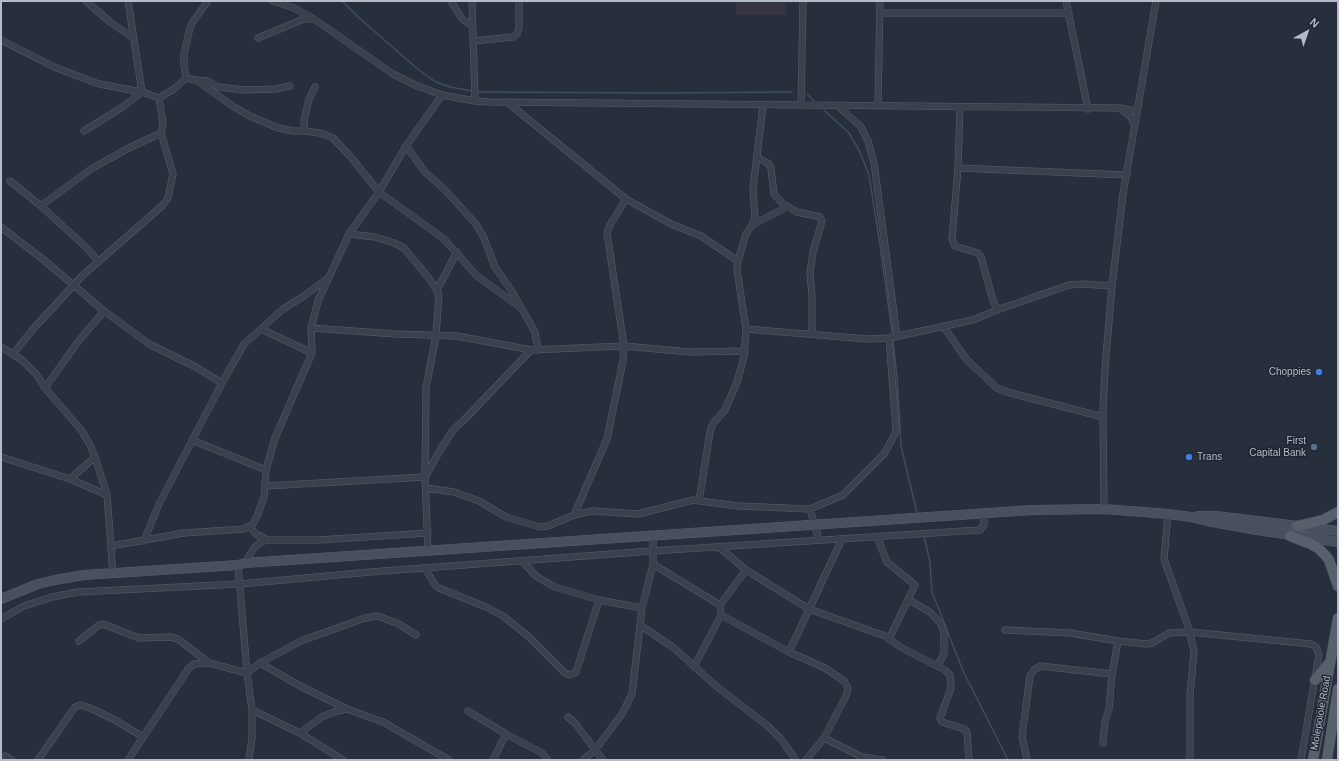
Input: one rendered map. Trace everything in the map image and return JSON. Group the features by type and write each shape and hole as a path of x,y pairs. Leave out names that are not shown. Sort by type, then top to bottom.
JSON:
{"main road":[{"path":"1,599 25,589 55,580 84,575 1033,510 1104,509 1191,517 1216,516 1338,531"},
{"path":"1297,526 1323,520 1338,512"},
{"path":"1191,517 1207,522 1290,536 1338,542"},
{"path":"1290,536 1311,544 1325,555 1329,560 1338,586"},
{"name":"Molepolole Road","path":"1313,760 1338,618"},
{"path":"1315,680 1330,662"},
{"name":"Molepolole Road","path":"1327,760 1338,689"}],"street":[{"path":"86,1 110,22 133,38"},
{"path":"128,1 142,92"},
{"path":"186,78 184,54 189,32 192,23 208,1"},
{"path":"273,1 294,8 314,19 393,74 415,85 442,95 475,101 1088,109 1120,108 1136,111"},
{"path":"451,1 462,19 472,26"},
{"path":"472,1 475,101"},
{"path":"473,41 513,37 517,34 519,28 519,1"},
{"path":"800,105 803,1"},
{"path":"878,106 880,1"},
{"path":"1066,1 1088,109"},
{"path":"1104,509 1103,417 1105,369 1112,286 1135,129 1136,111 1156,1"},
{"path":"880,14 1069,13"},
{"path":"258,38 304,19 314,19"},
{"path":"1,40 54,66 99,84 142,92 159,98"},
{"path":"186,78 207,81 218,87 245,90 276,89 290,86"},
{"path":"159,98 174,89 186,78"},
{"path":"196,80 234,107 250,116 278,128 293,131 320,133 333,138 350,156 379,192 444,238 477,276 520,307"},
{"path":"305,131 304,120 309,99 315,87"},
{"path":"84,131 121,108 142,92"},
{"path":"111,546 184,533 244,529 254,524 266,486 266,470 274,438 312,353 311,328 318,300 328,277 349,234 379,192 406,146 442,95"},
{"path":"13,354 34,328 74,285 98,261 162,206 168,198 173,174 161,133 163,124 159,98"},
{"path":"507,102 626,199 672,224 701,236 738,261"},
{"path":"699,501 704,476 706,450 712,425 725,410 730,399 737,382 745,351 746,328 738,277 738,261 746,234 752,225 755,213 753,189 764,105"},
{"path":"838,106 861,127 868,141 874,163 897,336"},
{"path":"960,107 958,168 952,239 955,246 978,254 981,257 997,310"},
{"path":"1120,108 1130,117 1135,129"},
{"path":"41,206 91,169 127,149 161,133"},
{"path":"406,146 425,172 446,191 476,224 484,238 495,267 511,290 535,332 538,350"},
{"path":"757,157 768,164 771,168 774,194 787,207 797,212 820,218 822,221 813,252 810,272 812,296 812,334"},
{"path":"958,168 1127,176"},
{"path":"10,181 41,206 89,250 98,261"},
{"path":"574,515 607,439 623,361 624,346 607,233 610,225 626,199"},
{"path":"752,225 787,207"},
{"path":"1,227 27,246 104,311 149,344 194,366 222,383"},
{"path":"349,234 375,237 404,248 432,282 439,299 436,335 426,388 425,477 428,552"},
{"path":"436,290 457,252"},
{"path":"144,541 159,504 244,344 283,309 304,296 328,277"},
{"path":"746,328 867,339 889,338 972,320 1069,285 1084,284 1112,286"},
{"path":"45,388 77,343 104,311"},
{"path":"943,326 967,360 997,388 1007,392 1103,417"},
{"path":"311,328 457,336 530,350 624,346 690,352 745,351"},
{"path":"261,329 312,353"},
{"path":"426,488 454,492 478,501 506,517 540,527 548,526 574,515 592,511 638,514 689,501 738,506 810,509 843,494 884,454 895,434 896,428 889,338"},
{"path":"1,347 29,366 37,375 45,388 82,431 95,457 107,495 113,574"},
{"path":"425,477 454,429 530,350"},
{"path":"192,440 266,470"},
{"path":"1,457 70,479 107,495"},
{"path":"70,479 95,457"},
{"path":"266,486 425,477"},
{"path":"810,509 819,540"},
{"path":"1,619 24,606 52,597 72,593 240,584 652,551 980,530 984,525 984,513"},
{"path":"1168,514 1164,558 1190,632 1194,656 1190,695 1190,760"},
{"path":"250,527 256,534 268,540"},
{"path":"249,760 252,738 252,710 247,673 240,584 242,564 254,548 261,542 268,540 318,540 428,533"},
{"path":"583,760 595,750 622,714 630,700 633,687 642,608 652,564 653,536"},
{"path":"877,536 886,562 915,584 909,600 889,639"},
{"path":"789,652 842,539"},
{"path":"719,547 746,570 809,609 881,634 902,648 938,665 948,672 950,691 940,718 942,722 964,729 967,732 969,760"},
{"path":"522,561 537,577 555,587 599,600 642,608"},
{"path":"652,564 720,605"},
{"path":"425,568 439,588 486,607 508,620 528,636 565,673 570,675 576,672 599,600"},
{"path":"694,667 721,614 720,605 746,570"},
{"path":"909,600 930,612 942,624 944,633 944,654 938,665"},
{"path":"721,614 789,652 825,668 848,686 846,696 824,738 806,760"},
{"path":"247,673 260,663 301,641 365,618 378,616 399,624 416,635"},
{"path":"80,641 99,625 103,624 139,638 170,637 178,639 209,663"},
{"path":"640,624 674,648 733,700 773,730 796,760"},
{"path":"1004,630 1070,633 1147,644 1152,643 1169,633 1190,632 1311,644 1316,647 1319,654 1301,760"},
{"path":"1104,743 1112,674 1118,641"},
{"path":"128,760 194,664 209,663 247,673"},
{"path":"260,663 300,686 347,709 383,722 449,760"},
{"path":"1027,760 1022,736 1030,676 1034,670 1040,666 1112,674"},
{"path":"38,760 75,707 80,704 115,720 143,737"},
{"path":"300,733 322,717 347,709"},
{"path":"252,710 300,733 344,760"},
{"path":"468,711 506,734 542,753 548,760"},
{"path":"568,717 575,723 603,760"},
{"path":"493,760 506,734"},
{"path":"824,738 862,757 882,760"},
{"path":"5,756 12,760"}],"shaded area":[{"path":"736,1 786,1 786,15 736,15"}],"waterway":[{"path":"342,1 358,17 420,71 436,82 450,87 472,91"},
{"path":"476,92 792,92"},
{"path":"807,94 814,101"},
{"path":"824,110 849,133 860,152 869,175 892,332"},
{"path":"893,342 897,376 901,446 917,513"},
{"path":"924,536 930,562 932,592 963,671 1008,760"}],"place":[{"name":"Choppies","path":"1319,372"},
{"name":"First Capital Bank","path":"1314,447"},
{"name":"Trans","path":"1189,457"}]}
